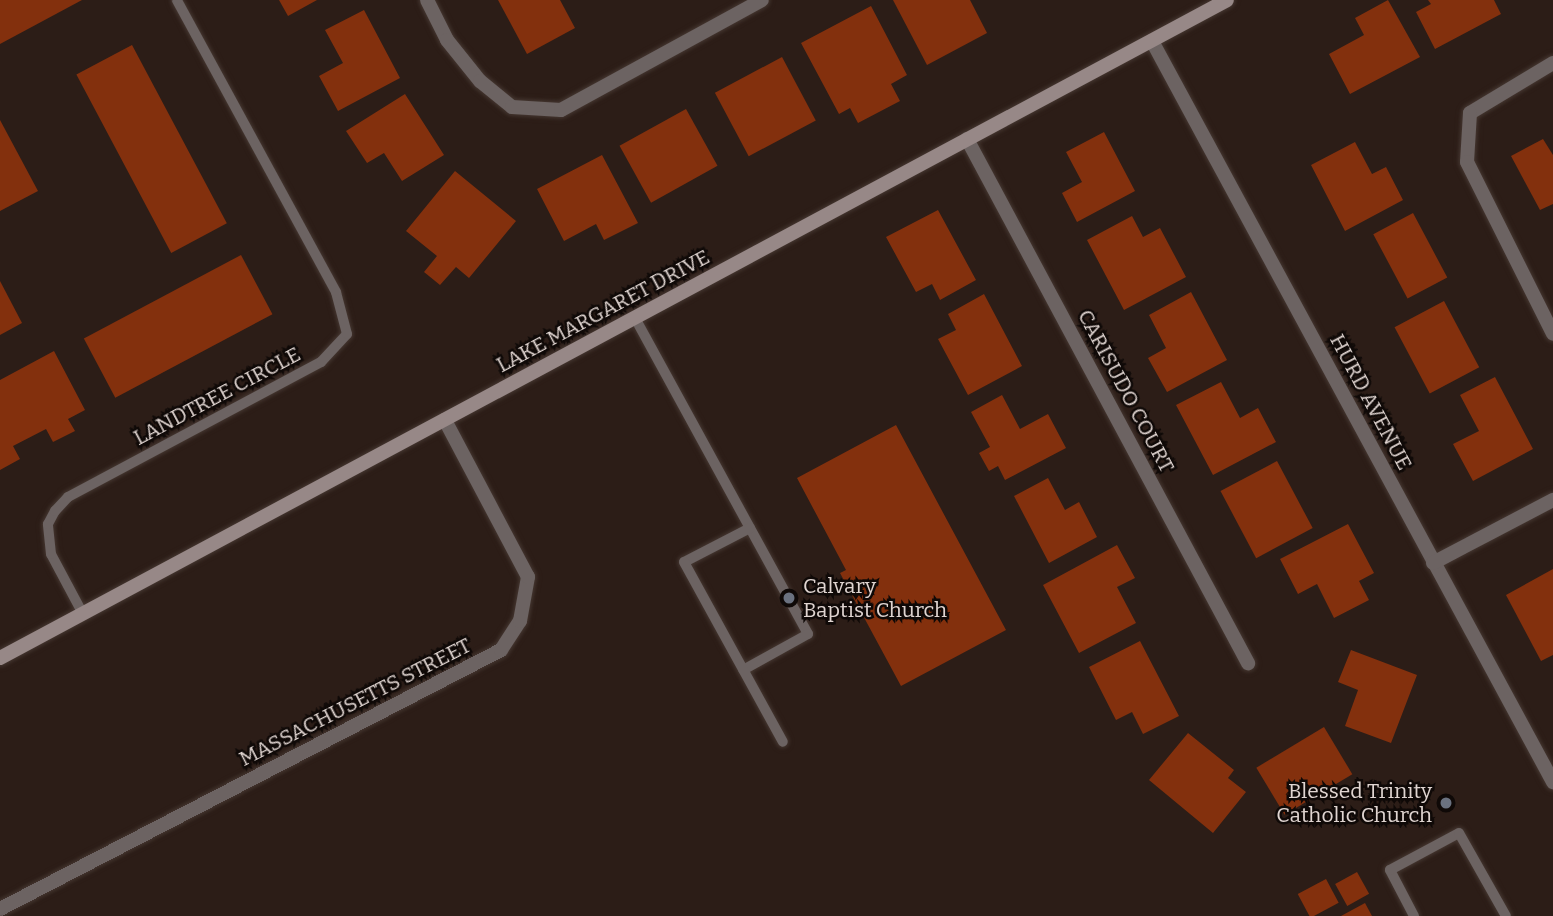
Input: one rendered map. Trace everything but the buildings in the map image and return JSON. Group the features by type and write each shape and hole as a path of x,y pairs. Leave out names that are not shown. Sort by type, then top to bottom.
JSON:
{"street":[{"path":"427,0 455,50 480,81 512,107 561,110 762,0"},
{"name":"LAKE MARGARET DRIVE","path":"0,658 1227,0"},
{"name":"HURD AVENUE","path":"1152,41 1553,782"},
{"path":"1553,63 1470,113 1467,162 1553,334"},
{"name":"CARISUDO COURT","path":"967,139 1248,663"},
{"name":"MASSACHUSETTS STREET","path":"0,909 501,650 520,621 528,577 444,419"},
{"path":"1433,563 1553,500"}],"lane":[{"name":"LANDTREE CIRCLE","path":"83,614 47,538 48,524 62,504 321,362 347,334 336,292 177,0"},
{"path":"635,318 808,634 743,670"},
{"path":"750,528 684,562 783,742"},
{"path":"1414,916 1390,870 1460,833 1506,916"}],"place":[{"name":"Calvary Baptist Church","path":"789,598"},
{"name":"Blessed Trinity Catholic Church","path":"1446,803"}]}
